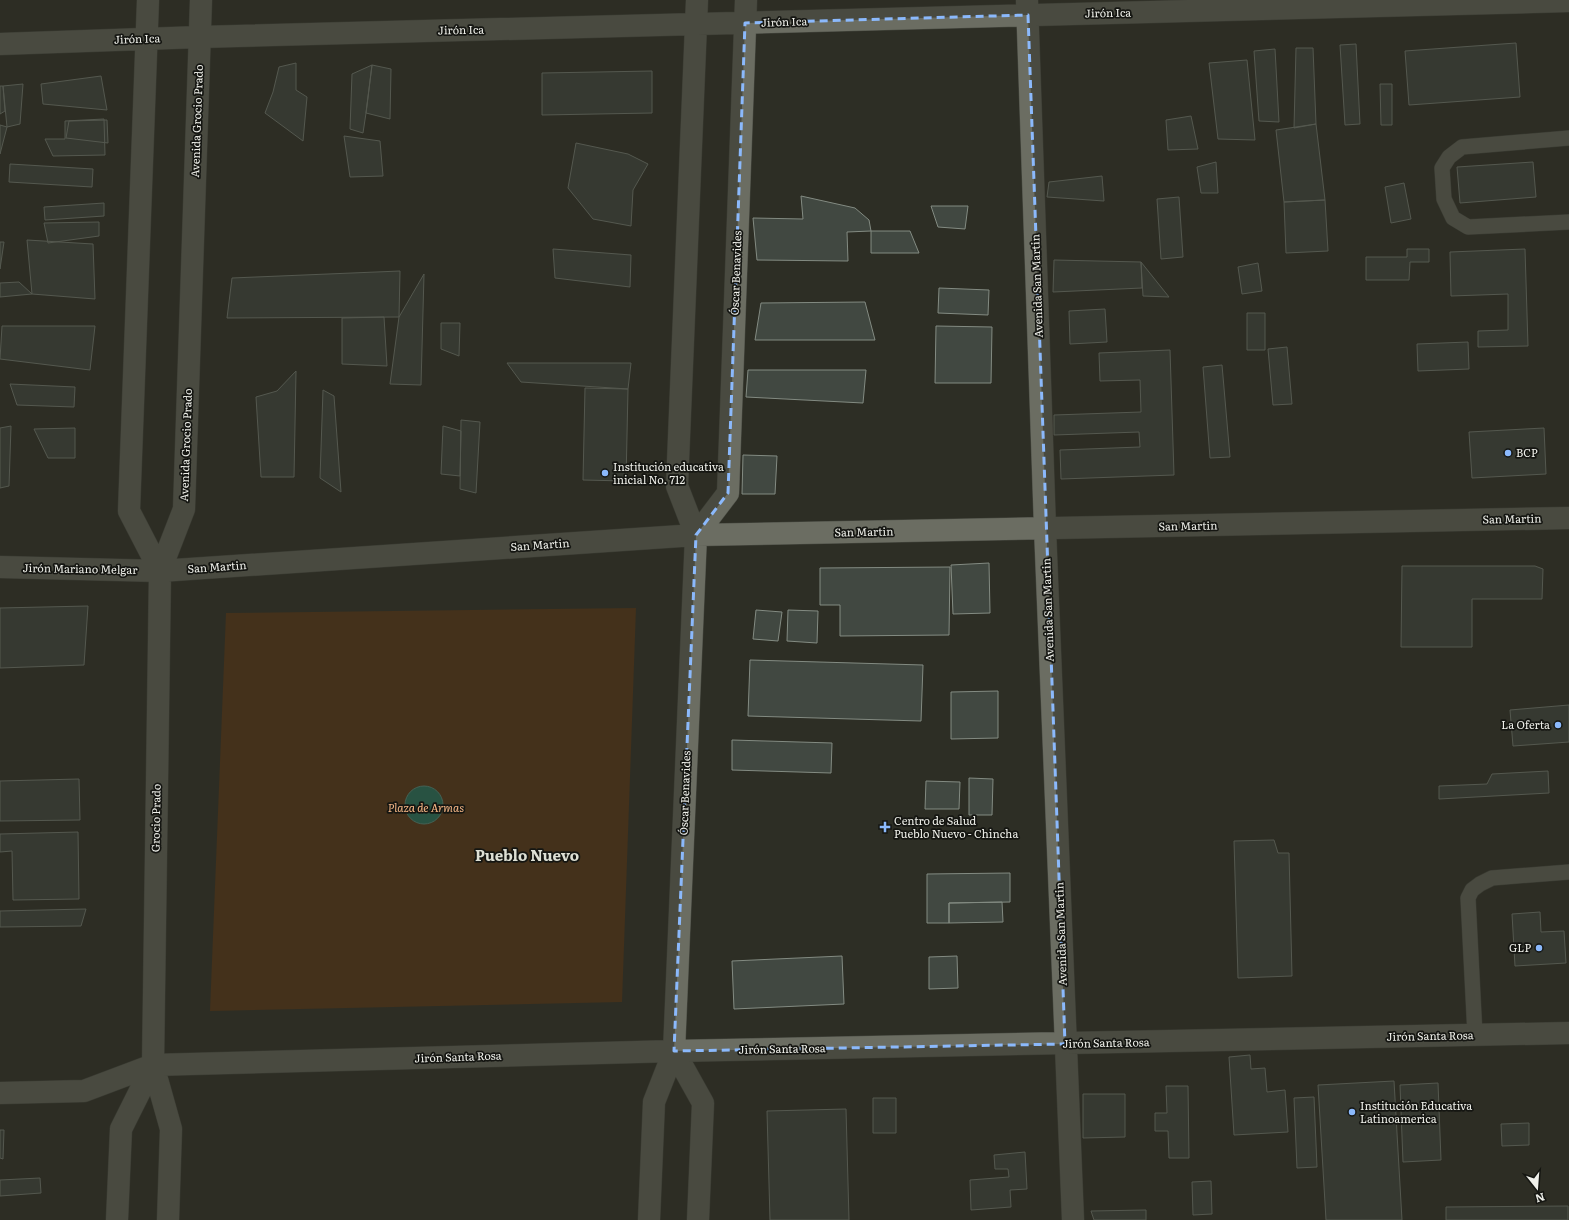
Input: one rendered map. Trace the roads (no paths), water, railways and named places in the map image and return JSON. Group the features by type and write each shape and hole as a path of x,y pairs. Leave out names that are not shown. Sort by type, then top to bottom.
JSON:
{"street":[{"path":"148,0 129,511 160,571"},
{"name":"Avenida Grocio Prado","path":"160,571 184,509 201,0"},
{"name":"Óscar Benavides","path":"674,1051 696,535 677,486 697,0"},
{"name":"Óscar Benavides","path":"696,535 728,493 746,0"},
{"name":"Jirón Ica","path":"0,44 200,36 745,23 1028,8 1569,1"},
{"name":"Avenida San Martin","path":"1028,8 1045,528 1073,1220"},
{"name":"San Martin","path":"160,571 696,535 1569,518"},
{"name":"Jirón Mariano Melgar","path":"0,567 160,571"},
{"name":"Grocio Prado","path":"153,1065 160,571"},
{"name":"Jirón Santa Rosa","path":"0,1093 84,1091 153,1065 674,1051 1569,1033"},
{"path":"649,1220 654,1102 674,1051"},
{"path":"674,1051 703,1103 698,1220"},
{"path":"117,1220 121,1129 153,1065"},
{"path":"153,1065 171,1129 168,1220"}],"lane":[{"path":"1569,138 1462,147 1449,157 1442,168 1444,200 1453,218 1468,227 1569,222"},
{"path":"1475,1035 1468,898 1472,890 1492,878 1569,872"}],"place":[{"name":"BCP","path":"1508,453"},
{"name":"Institución educativa inicial No. 712","path":"605,473"},
{"name":"La Oferta","path":"1558,725"},
{"name":"Centro de Salud Pueblo Nuevo - Chincha","path":"885,827"},
{"name":"GLP","path":"1539,948"},
{"name":"Institución Educativa Latinoamerica","path":"1352,1112"}],"district":[{"name":"Pueblo Nuevo","path":"527,856"}],"park label":[{"name":"Plaza de Armas","path":"426,808"}]}
